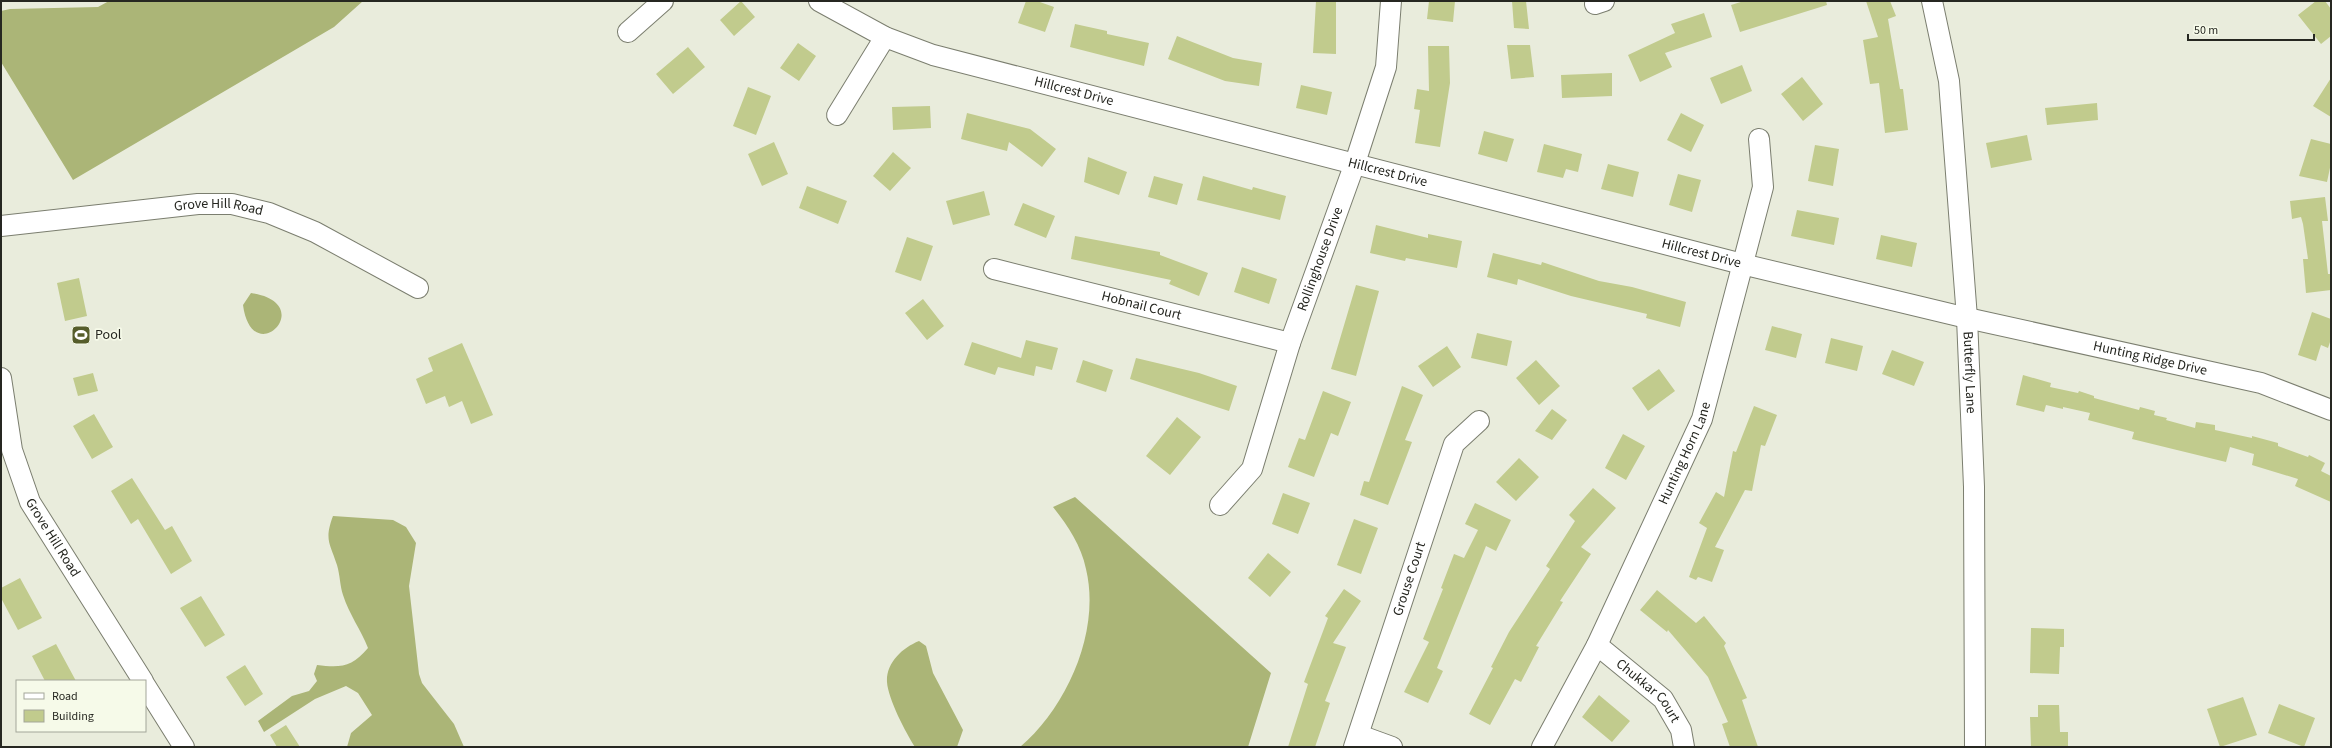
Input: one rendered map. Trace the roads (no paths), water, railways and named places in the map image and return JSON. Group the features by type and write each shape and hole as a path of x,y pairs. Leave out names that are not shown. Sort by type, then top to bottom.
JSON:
{"street":[{"path":"628,32 663,1"},
{"name":"Hillcrest Drive","path":"819,1 885,37 933,55 1742,264 1967,318"},
{"name":"Rollinghouse Drive","path":"1220,505 1252,469 1290,343 1355,163 1386,67 1391,1"},
{"name":"Butterfly Lane","path":"1932,1 1949,81 1967,318 1974,488 1975,747"},
{"path":"837,115 885,37"},
{"name":"Hunting Horn Lane","path":"1542,747 1597,645 1702,419 1763,187 1759,139"},
{"name":"Grove Hill Road","path":"1,226 198,204 232,204 269,213 315,232 418,288"},
{"name":"Hobnail Court","path":"994,270 1290,343"},
{"name":"Hunting Ridge Drive","path":"1967,318 2261,383 2331,410"},
{"name":"Grove Hill Road","path":"1,378 12,450 30,502 142,680"},
{"name":"Grouse Court","path":"1356,741 1454,444 1480,421"},
{"name":"Chukkar Court","path":"1597,645 1663,699 1681,730 1684,747"},
{"path":"146,686 184,747"},
{"path":"1356,741 1392,747"}],"place":[{"name":"Pool","path":"81,335"}]}
